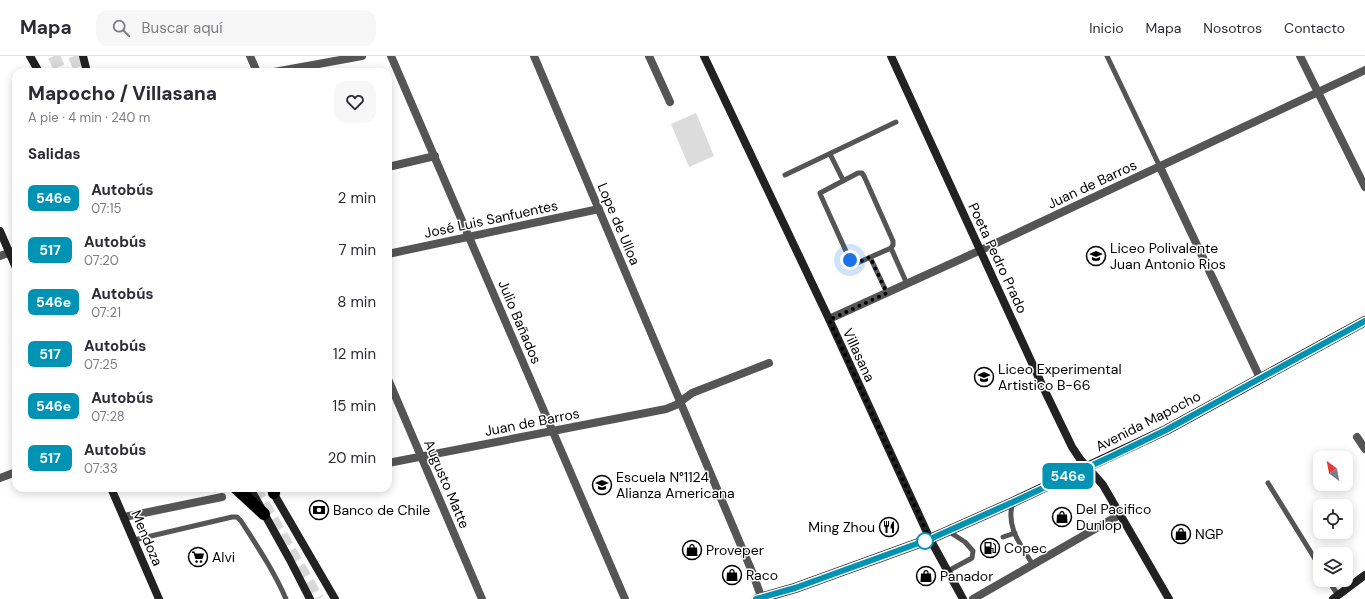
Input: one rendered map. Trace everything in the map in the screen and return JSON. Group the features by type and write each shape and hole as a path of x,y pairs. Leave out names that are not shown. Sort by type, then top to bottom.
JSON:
{"highway":[{"path":"240,492 264,514"}],"main road":[{"name":"Avenida Mapocho","path":"760,599 809,583 930,539 1013,502 1166,430 1365,321"}],"street":[{"path":"30,56 37,68"},
{"path":"83,56 86,68"},
{"path":"250,56 255,68"},
{"path":"296,68 362,56"},
{"name":"Julio Bañados","path":"391,56 625,599"},
{"name":"Lope de Ulloa","path":"534,56 753,574 760,599"},
{"path":"649,56 670,102"},
{"name":"Villasana","path":"704,56 829,320 930,539 963,599"},
{"name":"Poeta Pedro Prado","path":"891,56 1043,387 1070,442 1080,459 1103,485 1169,599"},
{"path":"1300,56 1365,187"},
{"name":"Juan de Barros","path":"829,320 1160,167 1365,70"},
{"path":"392,166 435,156"},
{"path":"1160,167 1260,378"},
{"name":"José Luis Sanfuentes","path":"392,253 599,209"},
{"path":"0,231 12,250"},
{"path":"0,256 12,252"},
{"path":"680,402 692,394 769,363"},
{"name":"Augusto Matte","path":"392,388 482,599"},
{"name":"Juan de Barros","path":"392,462 666,409 680,402"},
{"path":"1357,437 1365,449"},
{"path":"0,478 12,474"},
{"name":"Mendoza","path":"113,492 159,599"},
{"path":"252,492 310,599"},
{"path":"276,492 335,599"},
{"path":"124,517 222,497"},
{"path":"974,599 1121,514"},
{"path":"1336,597 1365,575"}],"lane":[{"path":"1107,56 1160,167"},
{"path":"785,175 896,122"},
{"path":"830,154 843,180"},
{"path":"858,173 862,173 894,242 891,248 855,264 852,263 820,193 843,180 858,173"},
{"path":"891,248 907,284"},
{"path":"870,257 887,293"},
{"path":"1268,483 1313,556"},
{"path":"1013,502 1010,510 1010,519 1014,533 1033,565"},
{"path":"134,540 237,517 264,558 286,599"},
{"path":"948,531 965,542 973,550 972,558 948,571"},
{"path":"1003,538 1014,533"},
{"path":"1331,587 1336,597"}],"shaded area":[{"path":"696,113 714,156 689,167 671,124"}],"tunnel":[{"path":"54,56 59,68"},
{"path":"74,56 79,68"},
{"path":"257,492 318,599"}],"bus line":[{"name":"546e","path":"756,599 795,588 930,539 1013,502 1137,445 1365,321"}],"place":[{"name":"Liceo Polivalente Juan Antonio Rios","path":"1096,256"},
{"name":"Liceo Experimental Artistico B-66","path":"984,377"},
{"name":"Escuela N°1124 Alianza Americana","path":"602,485"},
{"name":"Banco de Chile","path":"319,510"},
{"name":"Del Pacifico Dunlop","path":"1062,517"},
{"name":"Ming Zhou","path":"889,527"},
{"name":"NGP","path":"1181,534"},
{"name":"Copec","path":"990,548"},
{"name":"Proveper","path":"692,550"},
{"name":"Alvi","path":"198,557"},
{"name":"Raco","path":"732,575"},
{"name":"Panador","path":"926,576"}],"route":[{"path":"850,260 855,264 870,257 887,293 829,320 930,539 925,541"}]}
